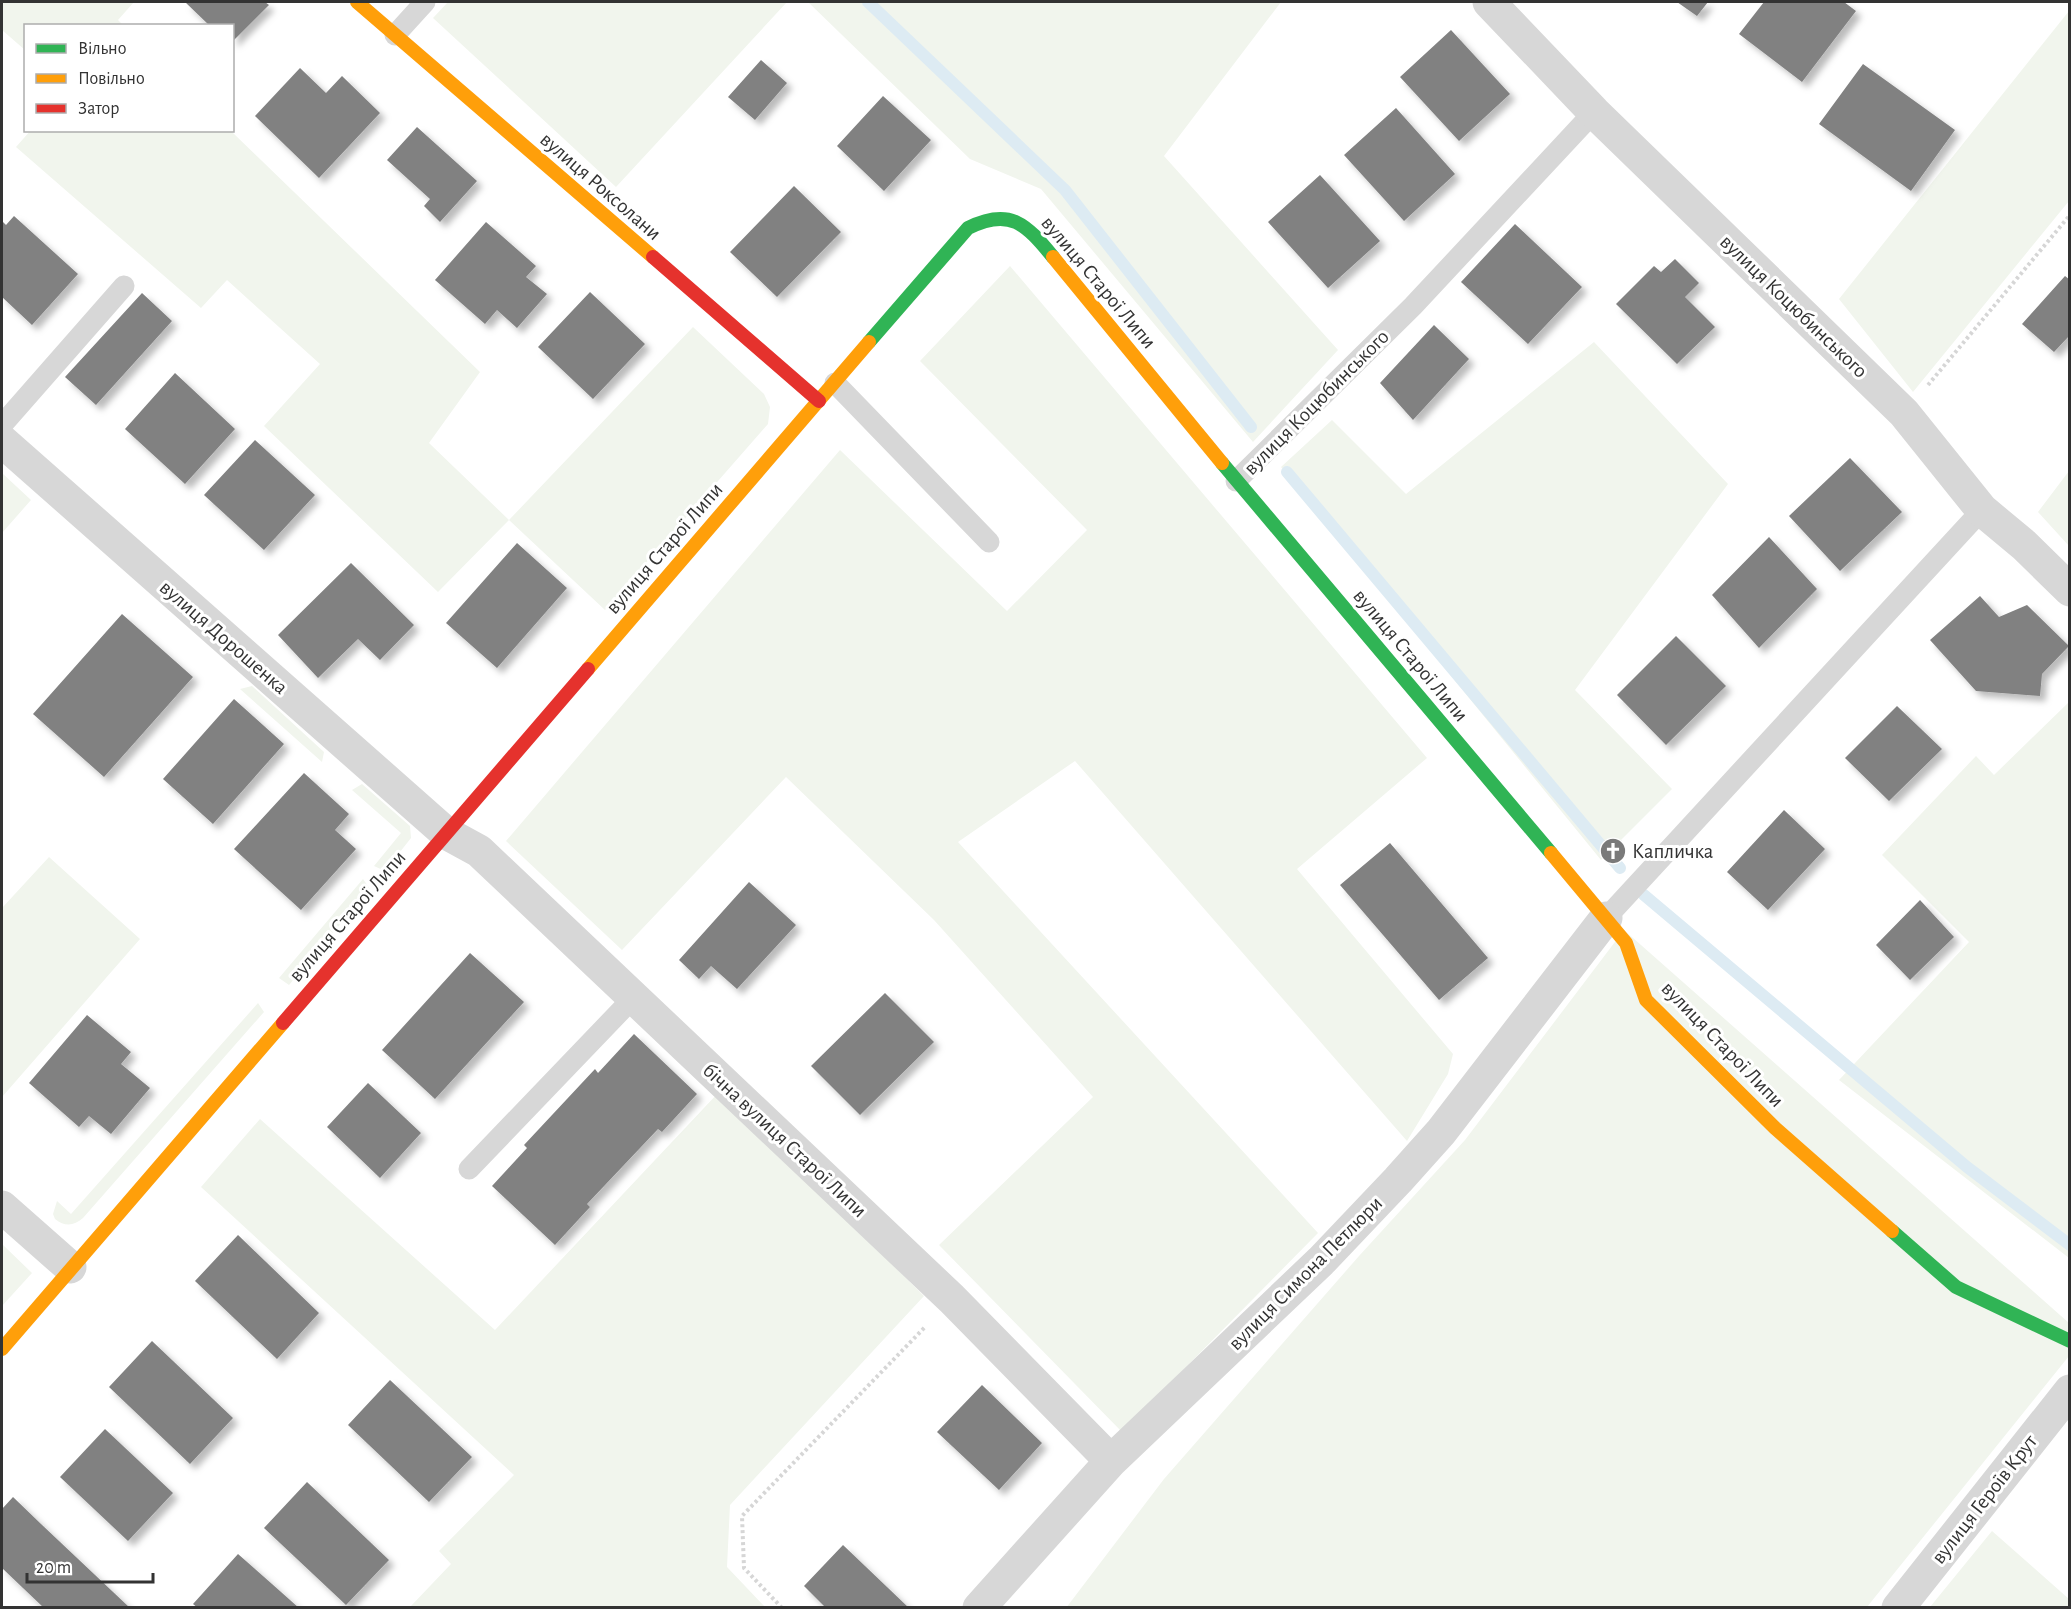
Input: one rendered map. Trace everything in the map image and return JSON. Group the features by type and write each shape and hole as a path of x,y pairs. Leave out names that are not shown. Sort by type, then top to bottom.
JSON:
{"street":[{"name":"вулиця Роксолани","path":"357,2 819,401"},
{"name":"вулиця Коцюбинського","path":"1489,2 1594,112 1905,412 1982,510 2024,545 2070,590"},
{"name":"вулиця Старої Липи","path":"2,1349 70,1267 968,228 986,218 1009,218 1022,223 1041,242 1236,481 1626,943 1646,1000 1775,1128 1956,1287 2070,1341"},
{"name":"вулиця Дорошенка","path":"2,441 447,833"},
{"name":"бічна вулиця Старої Липи","path":"447,833 479,850 952,1299 1111,1461"},
{"name":"вулиця Симона Петлюри","path":"979,1608 1111,1461 1321,1261 1398,1180 1441,1132 1606,918"},
{"path":"2,1207 70,1267"},
{"name":"вулиця Героїв Крут","path":"1898,1608 2070,1391"}],"lane":[{"path":"395,36 425,2"},
{"name":"вулиця Коцюбинського","path":"1236,481 1413,306 1594,112"},
{"path":"2,425 123,286"},
{"path":"835,383 989,542"},
{"path":"1606,918 1982,510"},
{"path":"470,1169 634,997"}],"path":[{"path":"1905,412 2070,215"},
{"path":"782,1608 744,1568 742,1516 952,1299"}],"shaded area":[{"path":"2,2 134,2 118,20 122,24 24,24 24,49 2,30"},
{"path":"448,2 787,2 616,187 433,18"},
{"path":"808,2 1281,2 1164,156 1338,350 1253,442 1041,189 970,159"},
{"path":"2069,11 2069,201 1913,392 1839,299"},
{"path":"29,132 232,132 480,372 429,443 509,520 438,592 264,426 320,364 227,280 201,308 16,147"},
{"path":"1010,266 1427,758 1297,869 1453,1054 1448,1074 1407,1141 1075,761 958,842 1318,1233 1122,1432 939,1245 1093,1097 934,920 786,777 622,950 506,841 840,450 1007,611 1087,530 920,361"},
{"path":"693,327 764,394 770,407 768,424 605,610 509,520"},
{"path":"1594,342 1728,484 1575,690 1672,789 1601,860 1281,467 1332,420 1406,494"},
{"path":"2069,471 2069,546 2038,512"},
{"path":"2,473 31,500 2,533"},
{"path":"252,686 324,752 322,762 240,689"},
{"path":"2069,702 2069,1258 1839,1080 1969,942 1882,855 1976,756 1994,775"},
{"path":"362,784 410,826 411,838 385,871 374,866 401,833 352,790"},
{"path":"49,857 140,939 2,1097 2,908"},
{"path":"363,879 370,889 289,985 279,978"},
{"path":"1624,930 2069,1323 2069,1356 1867,1607 1066,1608 1164,1479 1359,1256 1465,1140"},
{"path":"258,1003 264,1012 83,1218 76,1223 69,1224 55,1219 53,1214 57,1201 71,1214"},
{"path":"719,1092 924,1296 730,1505 727,1567 765,1607 410,1607 451,1564 439,1551 514,1475 201,1187 260,1119 495,1330"},
{"path":"2,1244 32,1273 2,1306"},
{"path":"1992,1531 2069,1599 2069,1607 1930,1607"}],"building":[{"path":"185,2 265,2 269,5 234,40 234,24 208,24"},
{"path":"1677,2 1708,2 1697,16"},
{"path":"1764,2 1844,2 1856,11 1802,82 1739,34"},
{"path":"1451,30 1510,94 1459,141 1400,77"},
{"path":"761,60 787,83 755,120 728,97"},
{"path":"1863,64 1955,130 1911,191 1819,124"},
{"path":"300,68 326,93 342,76 380,113 319,178 255,116"},
{"path":"883,96 931,140 884,191 837,146"},
{"path":"1396,108 1455,174 1404,221 1344,155"},
{"path":"417,127 477,181 440,222 424,206 430,199 387,160"},
{"path":"1320,175 1380,241 1328,288 1268,222"},
{"path":"794,186 841,232 777,297 730,252"},
{"path":"14,216 78,274 32,325 2,297 2,221 6,225"},
{"path":"486,222 536,266 526,277 547,294 517,328 497,310 485,324 435,280"},
{"path":"1515,224 1582,287 1528,344 1461,282"},
{"path":"1675,259 1699,283 1685,297 1715,327 1677,364 1616,304 1654,266 1661,272"},
{"path":"2065,276 2070,280 2070,335 2054,352 2022,324"},
{"path":"590,292 645,344 593,399 538,347"},
{"path":"142,293 172,321 96,405 65,377"},
{"path":"1434,325 1469,359 1413,420 1380,383"},
{"path":"175,373 235,429 185,484 125,429"},
{"path":"255,440 315,495 264,550 204,495"},
{"path":"1850,458 1902,512 1840,571 1789,516"},
{"path":"1769,537 1817,589 1759,648 1712,595"},
{"path":"517,543 567,588 497,668 446,623"},
{"path":"351,563 414,625 380,660 358,639 318,678 278,635"},
{"path":"1980,596 1999,617 2027,605 2069,646 2042,674 2040,696 1976,691 1930,640"},
{"path":"122,614 193,677 104,777 33,714"},
{"path":"1676,636 1726,686 1666,745 1617,695"},
{"path":"234,699 284,744 213,824 163,779"},
{"path":"1897,706 1942,749 1889,801 1845,758"},
{"path":"304,773 349,814 335,830 356,849 301,910 234,849"},
{"path":"1784,810 1825,849 1768,910 1727,872"},
{"path":"1390,843 1488,958 1439,1000 1340,885"},
{"path":"749,882 796,925 737,989 711,966 699,979 679,960"},
{"path":"1920,900 1954,937 1910,980 1876,945"},
{"path":"470,953 524,1002 435,1099 382,1050"},
{"path":"885,993 934,1042 860,1115 811,1066"},
{"path":"87,1015 131,1052 121,1064 150,1088 111,1134 89,1116 79,1127 29,1083"},
{"path":"634,1034 697,1094 662,1132 658,1129 587,1204 590,1207 555,1245 492,1186 527,1148 524,1145 595,1069 598,1073"},
{"path":"368,1083 421,1133 380,1178 327,1127"},
{"path":"238,1235 319,1313 277,1359 195,1281"},
{"path":"152,1341 233,1418 190,1464 109,1387"},
{"path":"390,1380 472,1457 429,1502 348,1425"},
{"path":"982,1385 1042,1443 999,1490 937,1432"},
{"path":"105,1429 173,1493 128,1541 60,1477"},
{"path":"307,1482 389,1560 346,1605 264,1528"},
{"path":"13,1497 130,1608 44,1608 2,1568 2,1509"},
{"path":"843,1545 909,1608 826,1608 804,1586"},
{"path":"238,1554 299,1608 198,1608 193,1604"}],"waterway":[{"path":"868,2 1065,190 1251,427"},
{"path":"1287,472 1620,868"},
{"path":"1644,895 1967,1167 2070,1245"}],"traffic: fast":[{"path":"869,342 968,228 995,219 1016,222 1034,236 1053,257"},
{"path":"1222,463 1551,853"},
{"path":"1892,1231 1956,1287 2070,1341"}],"traffic: slow":[{"path":"357,2 653,257"},
{"path":"1053,257 1222,463"},
{"path":"588,669 869,342"},
{"path":"1551,853 1626,943 1646,1000 1775,1128 1892,1231"},
{"path":"2,1349 283,1023"}],"traffic: jam":[{"path":"653,257 819,401"},
{"path":"283,1023 588,669"}],"place":[{"name":"Капличка","path":"1613,851"}]}
